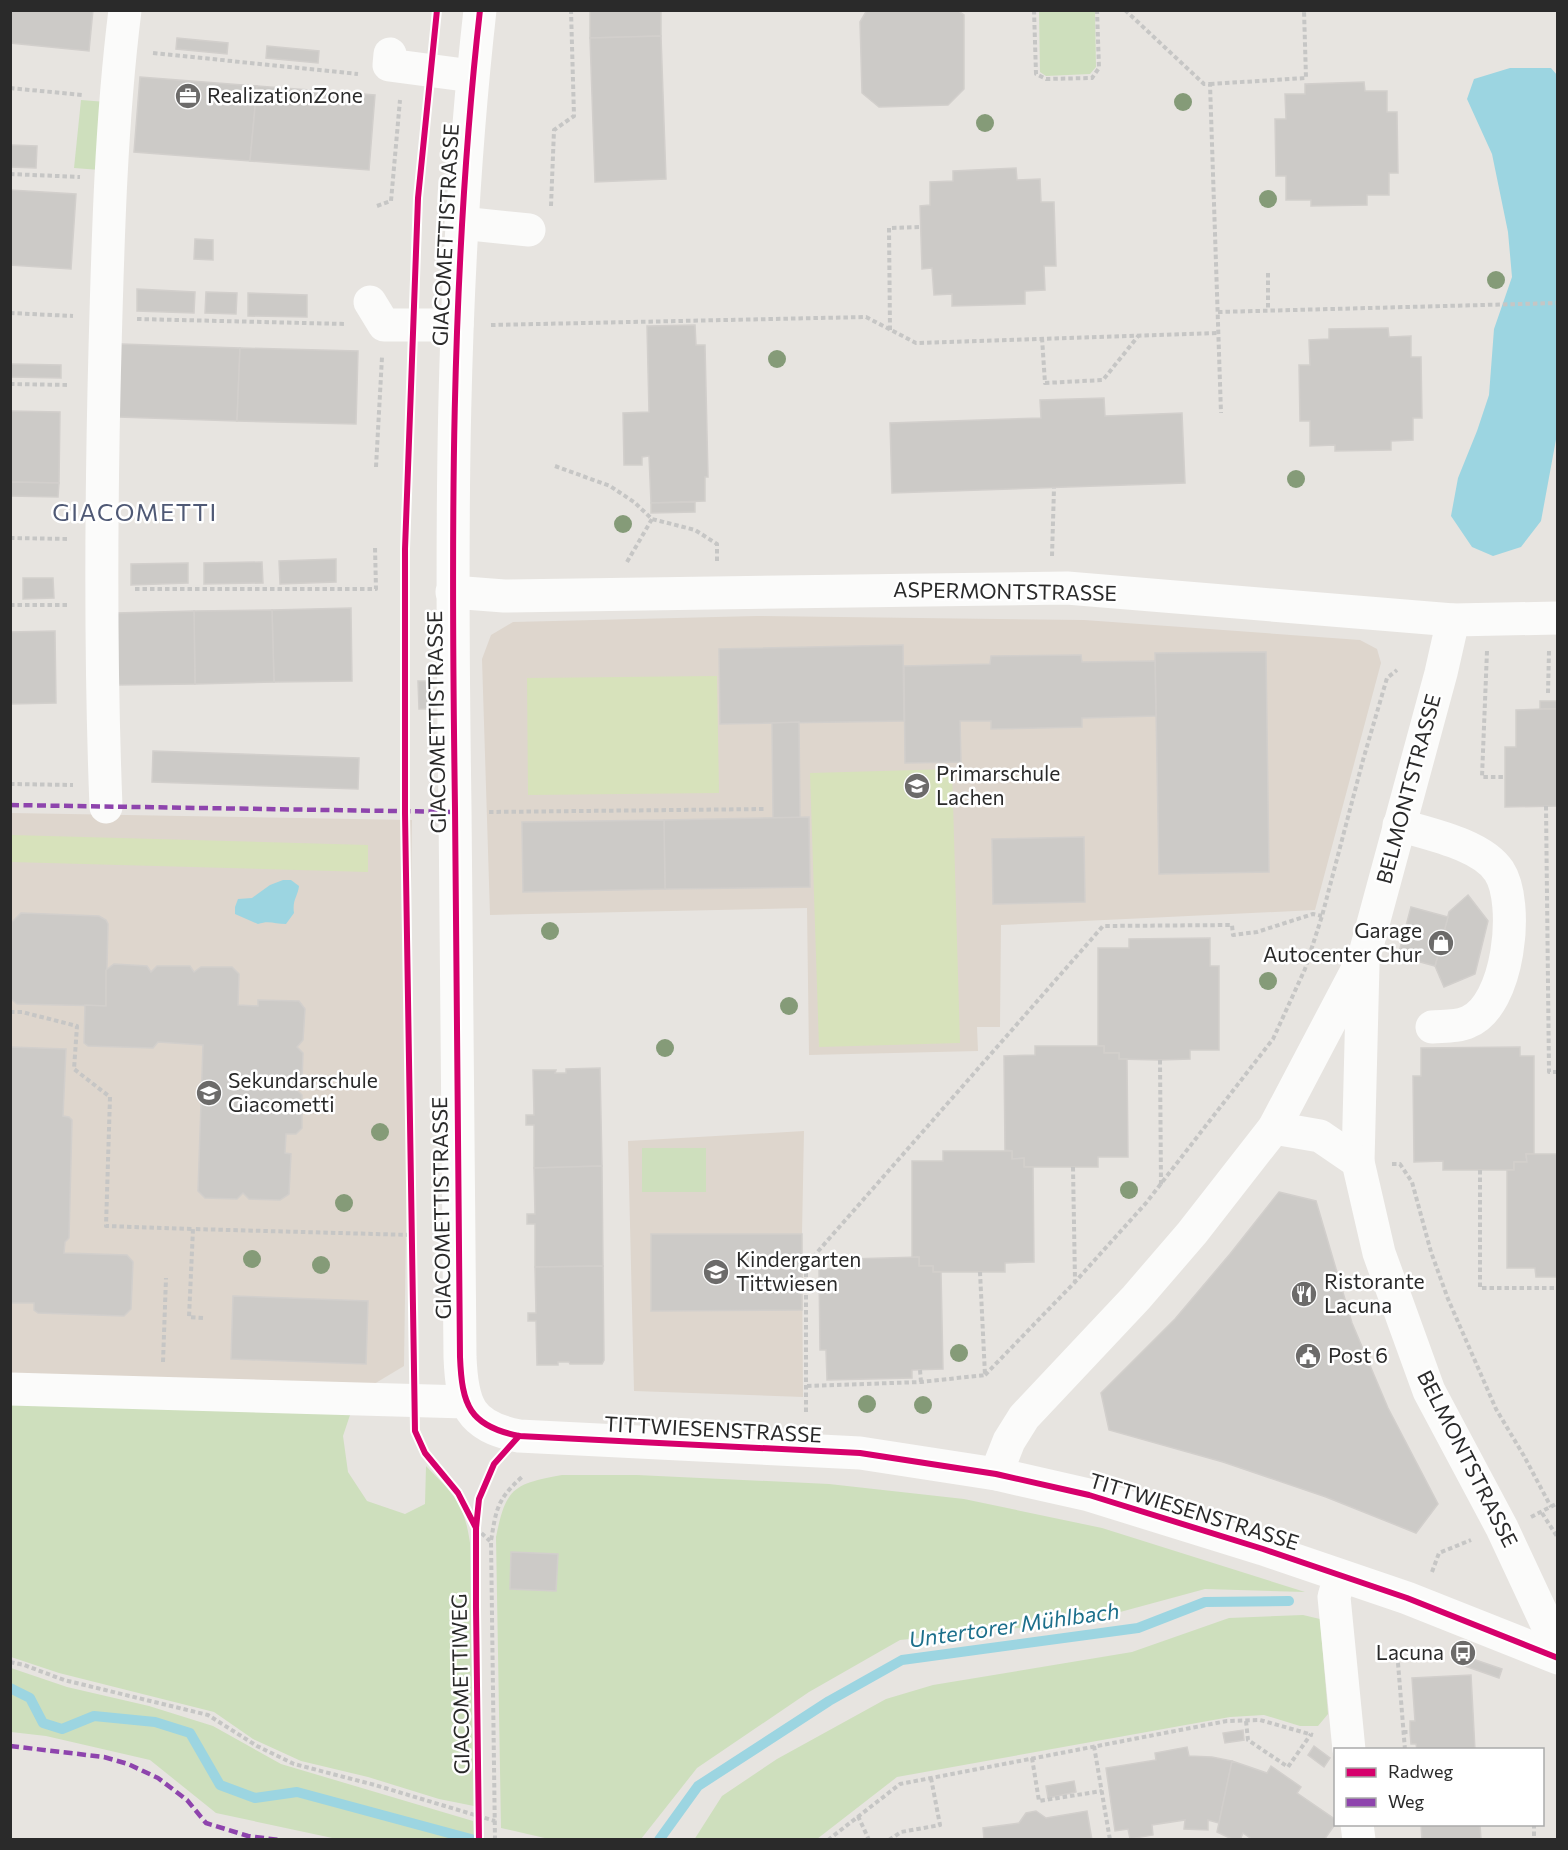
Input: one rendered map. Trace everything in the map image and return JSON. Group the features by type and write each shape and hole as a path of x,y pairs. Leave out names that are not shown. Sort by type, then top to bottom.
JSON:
{"street":[{"path":"105,796 100,540 110,178 125,10"},
{"name":"GIACOMETTISTRASSE","path":"476,1414 461,1382 460,1357 452,592 469,325 461,223 472,76 480,10"},
{"path":"394,62 472,76"},
{"path":"461,223 529,230"},
{"path":"377,314 469,325"},
{"name":"ASPERMONTSTRASSE","path":"452,592 504,597 1050,589 1453,620 1557,618"},
{"name":"BELMONTSTRASSE","path":"996,1474 1009,1441 1024,1417 1136,1298 1185,1241 1274,1128 1364,957 1441,673 1453,620"},
{"path":"1399,825 1464,846 1487,859 1499,871 1508,895 1510,930 1502,974 1488,1007 1469,1022 1432,1027"},
{"name":"BELMONTSTRASSE","path":"1364,957 1372,1162 1379,1253 1429,1391 1502,1528 1557,1648"},
{"path":"1274,1128 1320,1136 1372,1162"},
{"name":"TITTWIESENSTRASSE","path":"10,1389 161,1393 476,1414 498,1432 519,1436 860,1453 996,1474 1089,1495 1263,1549 1421,1604 1557,1658"},
{"path":"1340,1576 1334,1597 1349,1747"}],"path":[{"path":"551,207 554,130 574,116 571,10"},
{"path":"1035,10 1036,74 1046,79 1092,78 1099,68 1097,10"},
{"path":"1125,10 1204,84 1306,78 1304,10"},
{"path":"120,49 389,77 394,62"},
{"path":"378,206 391,201 394,62"},
{"path":"1210,84 1221,413"},
{"path":"10,88 116,98"},
{"path":"10,174 110,178"},
{"path":"890,330 889,228 921,226"},
{"path":"1268,273 1268,310"},
{"path":"1218,312 1557,303"},
{"path":"10,313 106,318 377,314 376,467"},
{"path":"469,325 866,318 916,343 1218,333"},
{"path":"1042,338 1045,383 1103,380 1139,335"},
{"path":"10,384 104,386"},
{"path":"555,466 610,486 634,502 652,519 695,530 717,544 716,593"},
{"path":"1050,589 1054,488"},
{"path":"623,595 625,566 652,519"},
{"path":"10,538 100,540"},
{"path":"10,605 101,597 376,589 375,547"},
{"path":"1488,620 1482,777 1505,777"},
{"path":"1548,693 1549,661"},
{"path":"807,1386 921,1382 985,1375 1075,1282 1161,1186 1273,1039 1305,969 1323,916 1342,837 1387,678 1397,670"},
{"path":"10,784 105,796"},
{"path":"1546,806 1549,1072 1557,1072"},
{"path":"455,812 766,809"},
{"path":"806,1412 806,1265 1103,926 1232,925 1233,935 1257,932 1313,914 1323,916"},
{"path":"10,1011 76,1026 74,1069 110,1097 106,1226 412,1235"},
{"path":"1160,1060 1161,1186"},
{"path":"1372,1162 1400,1164 1412,1182 1431,1252 1452,1308 1496,1409 1551,1507"},
{"path":"1073,1167 1075,1282"},
{"path":"1480,1170 1480,1288 1557,1288"},
{"path":"412,1223 412,1246"},
{"path":"193,1229 189,1317 203,1318"},
{"path":"980,1272 985,1375"},
{"path":"161,1393 166,1278"},
{"path":"920,1370 921,1382"},
{"path":"1542,1513 1557,1538"},
{"path":"474,1519 476,1539"},
{"path":"476,1528 491,1541"},
{"path":"1421,1604 1438,1553 1502,1528"},
{"path":"10,1662 64,1680 208,1715 257,1746 294,1764 375,1785 495,1821"},
{"path":"1398,1663 1405,1748"},
{"path":"828,1839 900,1784 1227,1721 1260,1720 1349,1747"},
{"path":"1246,1721 1248,1740 1288,1767 1311,1734"},
{"path":"1403,1732 1410,1732"},
{"path":"1094,1746 1110,1839"},
{"path":"1032,1758 1039,1801 1101,1791"},
{"path":"889,1839 901,1832 940,1825 931,1778"},
{"path":"858,1816 869,1839"}],"shaded area":[{"name":"Primarschule Lachen","path":"757,616 1084,620 1360,640 1377,649 1381,663 1315,910 1001,925 1000,1027 977,1027 978,1051 809,1055 807,908 490,915 482,659 491,635 513,622"},
{"name":"Sekundarschule Giacometti","path":"11,813 412,820 404,1366 374,1384 11,1374"},
{"name":"Kindergarten Tittwiesen","path":"804,1131 803,1397 634,1391 628,1141"}],"green space":[{"path":"1039,11 1095,11 1096,67 1090,74 1046,76 1040,72"},
{"path":"81,100 106,102 100,170 74,168"},
{"path":"717,676 719,793 528,795 527,678"},
{"path":"952,769 960,1043 819,1047 810,773"},
{"path":"11,835 368,845 368,872 11,862"},
{"path":"642,1148 706,1148 706,1192 642,1192"},
{"path":"11,1400 352,1409 343,1436 348,1472 367,1501 405,1514 425,1504 426,1466 444,1484 461,1508 470,1543 474,1806 439,1799 368,1777 301,1761 253,1739 214,1712 59,1673 11,1657"},
{"path":"562,1475 637,1475 829,1484 964,1499 1102,1528 1305,1592 1205,1589 1087,1621 900,1640 809,1692 697,1768 641,1839 549,1839 501,1828 496,1537 504,1507 515,1491 533,1481"},
{"path":"1303,1615 1320,1619 1328,1714 1318,1726 1300,1726 1264,1715 1230,1717 897,1777 817,1839 694,1840 722,1796 777,1759 886,1699 933,1685 1132,1652 1229,1618"},
{"path":"11,1668 67,1687 149,1706 213,1726 281,1764 473,1821 474,1839 337,1839 216,1813 150,1760 46,1736 11,1732"}],"water":[{"path":"1510,68 1551,68 1557,75 1557,434 1541,521 1521,547 1493,556 1472,547 1451,516 1458,478 1489,395 1494,329 1512,277 1508,232 1492,154 1467,99 1474,79"},
{"path":"283,880 291,880 299,886 294,913 286,924 269,922 258,924 235,914 238,899 252,898 270,885"}],"building":[{"path":"10,10 93,10 89,51 10,43"},
{"path":"590,10 661,10 661,36 590,38"},
{"path":"867,10 957,10 964,15 964,89 948,105 879,107 862,93 860,22"},
{"path":"661,36 666,179 595,182 590,38"},
{"path":"177,38 228,43 227,54 176,49"},
{"path":"267,46 319,51 318,63 266,58"},
{"path":"140,77 257,86 250,161 134,152"},
{"path":"1364,82 1365,91 1387,91 1387,112 1397,112 1398,173 1389,173 1389,195 1367,195 1367,205 1311,206 1311,200 1286,200 1286,176 1276,176 1275,119 1286,119 1285,94 1305,94 1305,84"},
{"path":"257,86 375,95 369,170 250,161"},
{"path":"10,145 37,146 36,168 10,167"},
{"path":"1016,168 1017,180 1040,179 1041,202 1054,202 1056,266 1044,266 1045,290 1025,291 1025,304 952,306 952,294 934,295 932,268 922,269 920,206 930,205 930,182 953,181 953,171"},
{"path":"10,190 76,194 71,269 10,265"},
{"path":"195,239 213,240 213,260 194,259"},
{"path":"137,289 195,292 194,313 137,311"},
{"path":"206,292 237,293 236,314 205,313"},
{"path":"248,293 307,295 307,317 248,316"},
{"path":"695,325 696,345 705,345 708,477 705,477 705,501 651,503 649,456 642,457 642,465 624,465 623,413 649,412 647,326"},
{"path":"1388,328 1389,337 1411,336 1411,357 1421,357 1422,418 1413,418 1413,440 1391,441 1391,450 1335,451 1335,445 1310,446 1310,421 1300,421 1299,365 1310,365 1309,340 1329,339 1329,329"},
{"path":"121,344 240,348 237,421 119,417"},
{"path":"240,348 358,351 356,424 237,421"},
{"path":"11,364 61,365 61,378 10,377"},
{"path":"1104,398 1105,416 1182,413 1185,483 892,493 890,423 1041,418 1040,400"},
{"path":"10,411 60,412 59,483 10,482"},
{"path":"10,482 59,483 58,497 10,496"},
{"path":"695,502 695,512 651,513 651,503"},
{"path":"336,559 336,582 280,584 279,561"},
{"path":"262,562 263,583 204,584 204,563"},
{"path":"188,563 188,583 131,585 131,564"},
{"path":"23,578 53,578 54,598 23,599"},
{"path":"351,608 352,681 274,682 272,610"},
{"path":"272,610 274,682 195,684 194,611"},
{"path":"194,611 195,684 117,685 116,613"},
{"path":"55,631 56,703 10,704 10,632"},
{"path":"903,645 904,721 720,724 719,649"},
{"path":"1266,652 1269,872 1159,874 1155,653"},
{"path":"1081,655 1082,662 1155,661 1156,716 1082,718 1082,727 991,729 991,721 960,721 961,762 905,763 904,666 990,664 991,656"},
{"path":"418,681 428,681 429,709 419,709"},
{"path":"1540,701 1558,701 1558,709 1540,709"},
{"path":"1558,709 1558,806 1505,807 1505,747 1516,747 1516,710"},
{"path":"799,722 800,818 773,818 772,723"},
{"path":"153,751 359,758 358,789 152,782"},
{"path":"809,817 810,887 665,889 664,820"},
{"path":"664,820 665,889 523,892 522,822"},
{"path":"1084,837 1085,902 993,904 992,839"},
{"path":"1468,895 1488,921 1475,974 1444,987 1435,966 1449,912"},
{"path":"1411,907 1448,917 1435,966 1398,956"},
{"path":"21,913 99,916 106,920 108,924 106,1006 17,1004 10,998 12,922"},
{"path":"1210,938 1210,966 1219,966 1219,1050 1190,1050 1190,1059 1160,1060 1119,1059 1119,1053 1104,1053 1104,1046 1098,1046 1098,948 1129,948 1129,939"},
{"path":"114,964 147,966 151,972 157,966 190,966 194,972 201,967 232,967 239,974 238,1005 258,1006 258,1000 299,1001 305,1009 303,1040 297,1047 303,1053 302,1082 296,1089 302,1095 302,1128 296,1134 286,1134 285,1153 291,1154 289,1194 280,1200 249,1199 243,1193 237,1199 205,1198 198,1191 203,1045 158,1042 153,1048 88,1046 84,1043 85,1005 106,1006 106,970"},
{"path":"1035,1046 1104,1046 1104,1053 1119,1053 1119,1059 1127,1059 1128,1157 1098,1157 1098,1167 1024,1167 1024,1158 1012,1159 1012,1151 1005,1150 1004,1056 1035,1055"},
{"path":"10,1047 66,1049 63,1116 72,1120 69,1238 65,1242 64,1253 127,1255 133,1262 131,1309 124,1316 38,1313 34,1310 34,1303 10,1303"},
{"path":"1520,1047 1520,1056 1534,1056 1534,1154 1526,1154 1527,1162 1514,1162 1514,1170 1443,1170 1443,1161 1414,1162 1413,1076 1421,1076 1421,1048"},
{"path":"600,1068 602,1166 534,1168 534,1125 526,1125 526,1115 534,1115 533,1070 556,1070 555,1073 566,1073 566,1069"},
{"path":"943,1151 1012,1151 1012,1159 1024,1158 1024,1167 1033,1167 1034,1262 1005,1263 1005,1272 933,1272 933,1266 919,1266 919,1257 912,1257 912,1161 943,1161"},
{"path":"1526,1154 1558,1154 1558,1277 1536,1277 1535,1268 1507,1268 1507,1170 1514,1170 1514,1162 1527,1162"},
{"path":"602,1166 603,1266 535,1267 535,1224 527,1224 527,1214 535,1214 534,1168"},
{"path":"1279,1192 1316,1201 1352,1323 1388,1408 1438,1504 1416,1533 1326,1497 1223,1462 1109,1430 1101,1393 1175,1319"},
{"path":"651,1234 802,1234 802,1310 651,1311"},
{"path":"919,1257 919,1266 933,1266 933,1272 941,1272 943,1369 912,1370 912,1378 827,1380 826,1350 820,1350 819,1269 850,1268 850,1259"},
{"path":"603,1266 604,1360 602,1364 558,1362 558,1365 537,1365 536,1321 528,1321 528,1313 536,1313 535,1267"},
{"path":"233,1296 368,1301 366,1364 231,1359"},
{"path":"511,1552 558,1554 556,1591 510,1589"},
{"path":"1461,1655 1502,1669 1499,1678 1459,1664"},
{"path":"1471,1675 1475,1748 1417,1748 1416,1744 1411,1744 1410,1721 1415,1721 1412,1678"},
{"path":"1243,1730 1244,1740 1225,1743 1223,1733"},
{"path":"1314,1746 1330,1758 1324,1767 1308,1755"},
{"path":"1187,1747 1189,1756 1232,1761 1219,1823 1208,1820 1208,1830 1184,1829 1185,1820 1152,1825 1153,1835 1130,1839 1128,1829 1115,1831 1106,1768 1156,1760 1155,1753"},
{"path":"1232,1761 1267,1773 1271,1766 1301,1787 1297,1793 1334,1819 1334,1826 1324,1840 1253,1840 1243,1833 1240,1840 1234,1840 1217,1832"},
{"path":"1074,1781 1076,1792 1048,1798 1046,1786"},
{"path":"1036,1811 1046,1818 1087,1811 1092,1840 984,1840 983,1828 1019,1823 1026,1813"},
{"path":"1421,1826 1480,1826 1481,1840 1422,1840"}],"waterway":[{"name":"Untertorer Mühlbach","path":"659,1840 698,1786 829,1701 902,1660 1138,1628 1205,1602 1289,1601"},
{"name":"Untertorer Mühlbach","path":"10,1688 30,1698 43,1723 62,1729 94,1716 155,1722 190,1733 220,1785 255,1798 297,1792 471,1839"}],"marked path":[{"path":"10,805 455,812"},
{"path":"10,1746 104,1757 128,1764 158,1778 187,1800 206,1823 248,1836 279,1840"}],"cycle path":[{"path":"437,10 418,198 405,549 405,813 415,1431 425,1453 458,1493 476,1528"},
{"path":"480,10 463,210 453,509 460,1357 463,1388 472,1411 489,1426 519,1436 860,1453 996,1474 1089,1495 1263,1549 1407,1598 1558,1658"},
{"name":"GIACOMETTIWEG","path":"479,1840 476,1528 479,1499 494,1464 519,1436"}],"place":[{"name":"RealizationZone","path":"188,96"},
{"name":"Primarschule Lachen","path":"917,786"},
{"name":"Garage Autocenter Chur","path":"1441,943"},
{"name":"Sekundarschule Giacometti","path":"209,1093"},
{"name":"Kindergarten Tittwiesen","path":"716,1272"},
{"name":"Ristorante Lacuna","path":"1304,1294"},
{"name":"Post 6","path":"1308,1356"},
{"name":"Lacuna","path":"1463,1653"}],"district":[{"name":"GIACOMETTI","path":"135,513"}]}
